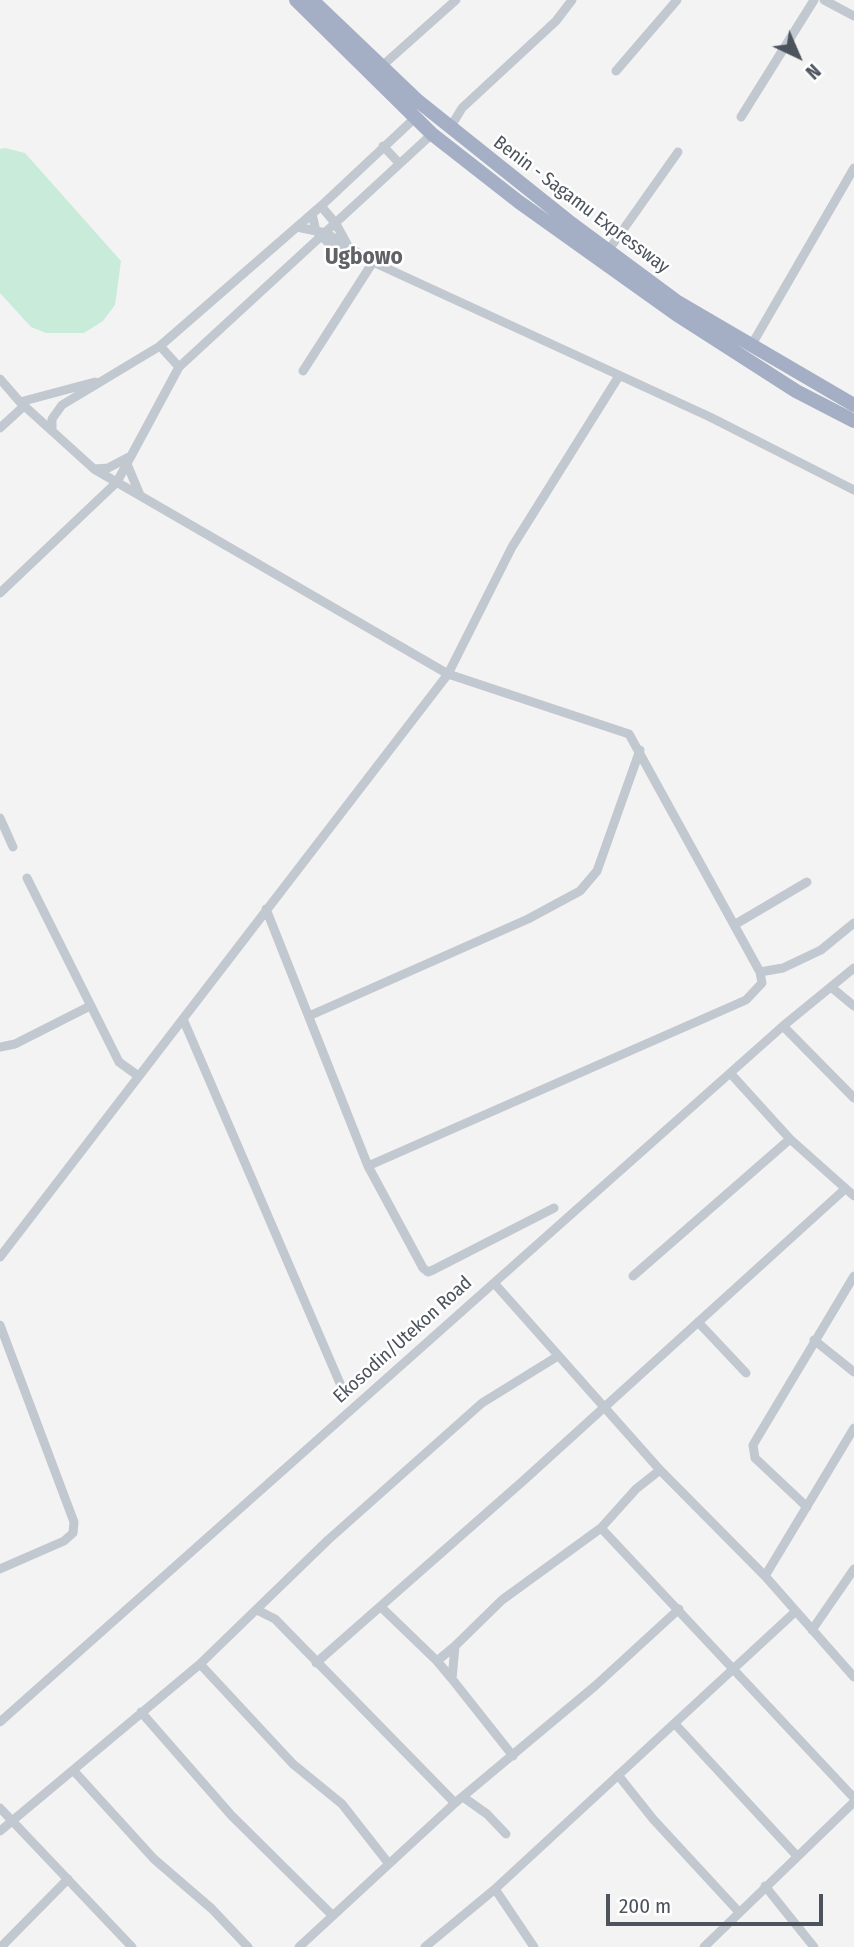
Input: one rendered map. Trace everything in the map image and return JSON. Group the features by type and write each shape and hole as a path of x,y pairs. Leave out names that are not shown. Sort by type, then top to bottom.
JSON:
{"highway":[{"path":"296,0 432,134 509,195 637,288 779,371 854,421"},
{"name":"Benin - Sagamu Expressway","path":"312,0 450,128 608,251 676,301 751,346 779,371 854,405"}],"street":[{"path":"382,66 456,0"},
{"path":"450,128 462,108 556,21 572,0"},
{"path":"616,71 677,0"},
{"path":"741,117 814,0"},
{"path":"824,0 854,16"},
{"path":"52,431 52,419 56,411 160,346 321,206 416,117"},
{"path":"0,593 117,482 179,367 432,134"},
{"path":"383,146 399,163"},
{"path":"608,251 678,152"},
{"path":"751,346 854,168"},
{"path":"321,206 336,224 347,244"},
{"path":"312,214 320,236 335,249 362,256"},
{"path":"297,227 347,244 373,262 710,417 854,490"},
{"path":"303,371 373,262"},
{"path":"160,346 179,367"},
{"path":"0,1257 137,1075 448,674 512,547 619,376"},
{"path":"0,379 22,404 94,469 448,674 629,734 760,972 762,983 746,1000 368,1166"},
{"path":"0,428 22,404 100,382"},
{"path":"94,469 108,468 128,461"},
{"path":"128,461 141,497"},
{"path":"309,1016 528,919 580,891 597,871 640,750"},
{"path":"0,818 13,847"},
{"path":"27,878 119,1062 137,1075"},
{"path":"734,925 807,882"},
{"path":"266,909 368,1166 428,1272 554,1208"},
{"path":"760,972 783,968 821,950 854,923"},
{"name":"Ekosodin/Utekon Road","path":"0,1722 783,1026 854,968"},
{"path":"831,988 854,1006"},
{"path":"0,1046 15,1044 90,1006"},
{"path":"183,1019 342,1388"},
{"path":"783,1026 854,1098"},
{"path":"731,1074 790,1139 854,1196"},
{"path":"633,1276 790,1139"},
{"path":"316,1663 845,1189"},
{"path":"807,1507 755,1458 753,1445 854,1276"},
{"path":"494,1283 660,1470 765,1576 854,1677"},
{"path":"698,1322 746,1373"},
{"path":"0,1325 74,1522 73,1533 64,1541 0,1569"},
{"path":"814,1340 854,1372"},
{"path":"0,1831 200,1664 237,1625 257,1610 328,1540 482,1403 558,1356"},
{"path":"765,1576 854,1428"},
{"path":"437,1661 502,1600 601,1528 636,1489 660,1470"},
{"path":"601,1528 735,1668 854,1800 704,1947"},
{"path":"812,1630 854,1569"},
{"path":"381,1607 437,1661 513,1756"},
{"path":"299,1947 459,1800 513,1756 679,1609"},
{"path":"257,1610 275,1619 316,1663 459,1800 487,1814 506,1834"},
{"path":"425,1947 495,1889 796,1611"},
{"path":"452,1679 455,1646"},
{"path":"200,1664 293,1764 342,1804 389,1864"},
{"path":"141,1712 231,1815 332,1915"},
{"path":"675,1724 797,1856"},
{"path":"73,1770 154,1858 212,1909 248,1947"},
{"path":"618,1775 653,1819 738,1911"},
{"path":"0,1808 68,1879 125,1945"},
{"path":"1,1947 68,1879"},
{"path":"765,1886 814,1947"},
{"path":"495,1889 534,1947"}],"green space":[{"path":"0,149 25,153 121,261 115,305 103,321 84,333 46,333 31,327 0,293"}],"district":[{"name":"Ugbowo","path":"364,258"}]}
